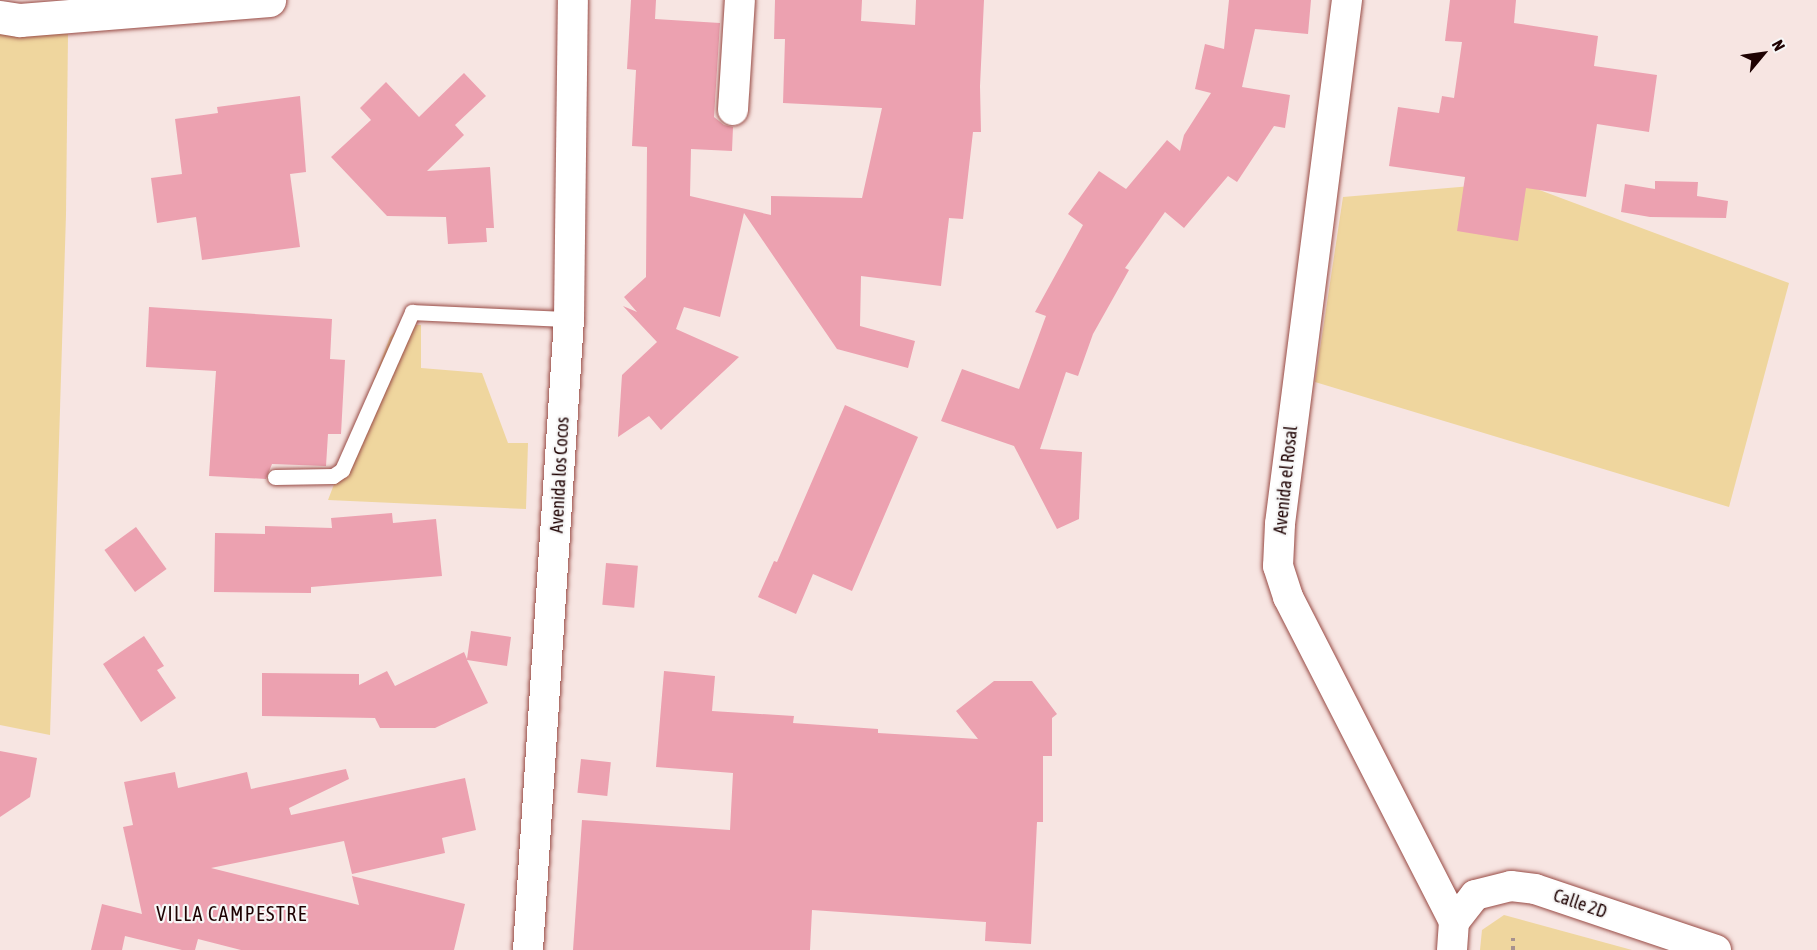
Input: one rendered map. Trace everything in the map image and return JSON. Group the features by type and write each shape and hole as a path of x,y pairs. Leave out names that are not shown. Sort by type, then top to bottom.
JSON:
{"street":[{"path":"0,17 20,20 269,0"},
{"name":"Avenida los Cocos","path":"528,950 569,319 573,0"},
{"path":"733,110 740,0"},
{"name":"Avenida el Rosal","path":"1347,0 1280,524 1278,566 1288,597 1453,936"},
{"name":"Calle 2D","path":"1453,936 1475,895 1511,886 1535,889 1716,950"}],"lane":[{"path":"275,477 333,476 342,470 412,312 569,319"}],"path":[{"path":"1513,938 1513,950"}],"shaded area":[{"path":"0,30 68,34 66,214 50,735 0,725"},
{"path":"1518,182 1789,283 1729,507 1315,382 1343,197"},
{"path":"402,324 421,325 421,368 482,373 508,443 528,443 526,509 328,500 390,337"},
{"path":"1504,915 1632,950 1480,950 1482,930"}],"building":[{"path":"631,0 656,0 655,19 720,23 714,117 724,125 733,127 732,151 691,149 690,196 771,215 771,196 862,198 882,108 783,103 785,39 774,39 775,0 862,0 861,21 915,25 916,0 984,0 980,86 981,132 973,132 963,219 949,218 941,286 861,276 860,326 915,341 908,368 837,349 744,213 720,317 684,307 676,329 739,357 661,430 649,416 618,437 622,375 657,342 623,306 637,312 624,297 646,277 647,147 632,146 636,70 627,69"},
{"path":"1229,0 1311,0 1308,34 1255,29 1242,87 1290,95 1285,128 1274,126 1237,182 1228,176 1184,228 1165,212 1125,268 1129,270 1093,334 1078,376 1066,372 1040,449 1082,452 1079,519 1057,529 1014,446 941,421 962,369 1019,389 1046,316 1035,312 1083,225 1068,214 1099,171 1126,189 1167,140 1180,151 1184,135 1211,93 1195,89 1205,44 1224,49"},
{"path":"1450,0 1516,0 1514,23 1598,36 1594,66 1657,75 1649,132 1597,124 1586,197 1526,188 1518,241 1457,231 1465,177 1389,166 1398,107 1439,113 1442,96 1454,98 1462,42 1445,41"},
{"path":"464,73 486,96 455,125 464,135 427,171 490,167 494,228 486,228 487,242 448,244 446,217 387,216 331,157 371,120 360,108 386,82 419,117"},
{"path":"300,96 306,172 290,174 300,247 202,260 196,217 157,223 151,178 182,174 175,119 218,113 217,107"},
{"path":"1655,181 1698,182 1697,196 1728,201 1726,218 1650,217 1621,212 1625,184 1655,189"},
{"path":"149,307 332,319 330,359 345,360 341,434 328,434 326,466 272,464 266,479 209,476 216,371 146,367"},
{"path":"845,405 918,437 852,591 813,574 796,614 758,597 774,561 777,562"},
{"path":"392,513 393,523 436,519 442,576 311,587 311,593 214,592 215,533 265,534 265,526 332,528 331,518"},
{"path":"136,527 167,569 135,592 104,550"},
{"path":"606,563 638,566 634,608 602,605"},
{"path":"471,631 511,637 507,666 467,660 488,703 435,728 380,728 375,718 262,716 262,673 359,674 359,685 387,671 395,686 464,652 467,659"},
{"path":"144,636 164,666 157,670 176,698 141,722 103,664"},
{"path":"664,671 715,676 712,711 794,716 793,723 878,729 878,733 978,739 956,711 994,681 1032,681 1057,714 1052,718 1052,756 1043,756 1043,822 1037,822 1031,944 985,941 986,922 812,910 810,950 573,950 582,820 730,830 733,773 656,767"},
{"path":"0,751 37,758 30,797 0,817"},
{"path":"581,759 611,762 607,796 577,793"},
{"path":"346,769 349,779 289,808 291,815 465,778 476,830 442,838 445,853 352,874 344,841 211,868 359,905 352,876 465,904 454,950 241,950 198,939 195,950 182,950 125,936 122,950 91,950 102,904 142,914 123,827 133,825 124,782 175,772 178,788 247,772 251,789"}],"district":[{"name":"VILLA CAMPESTRE","path":"232,913"}]}
